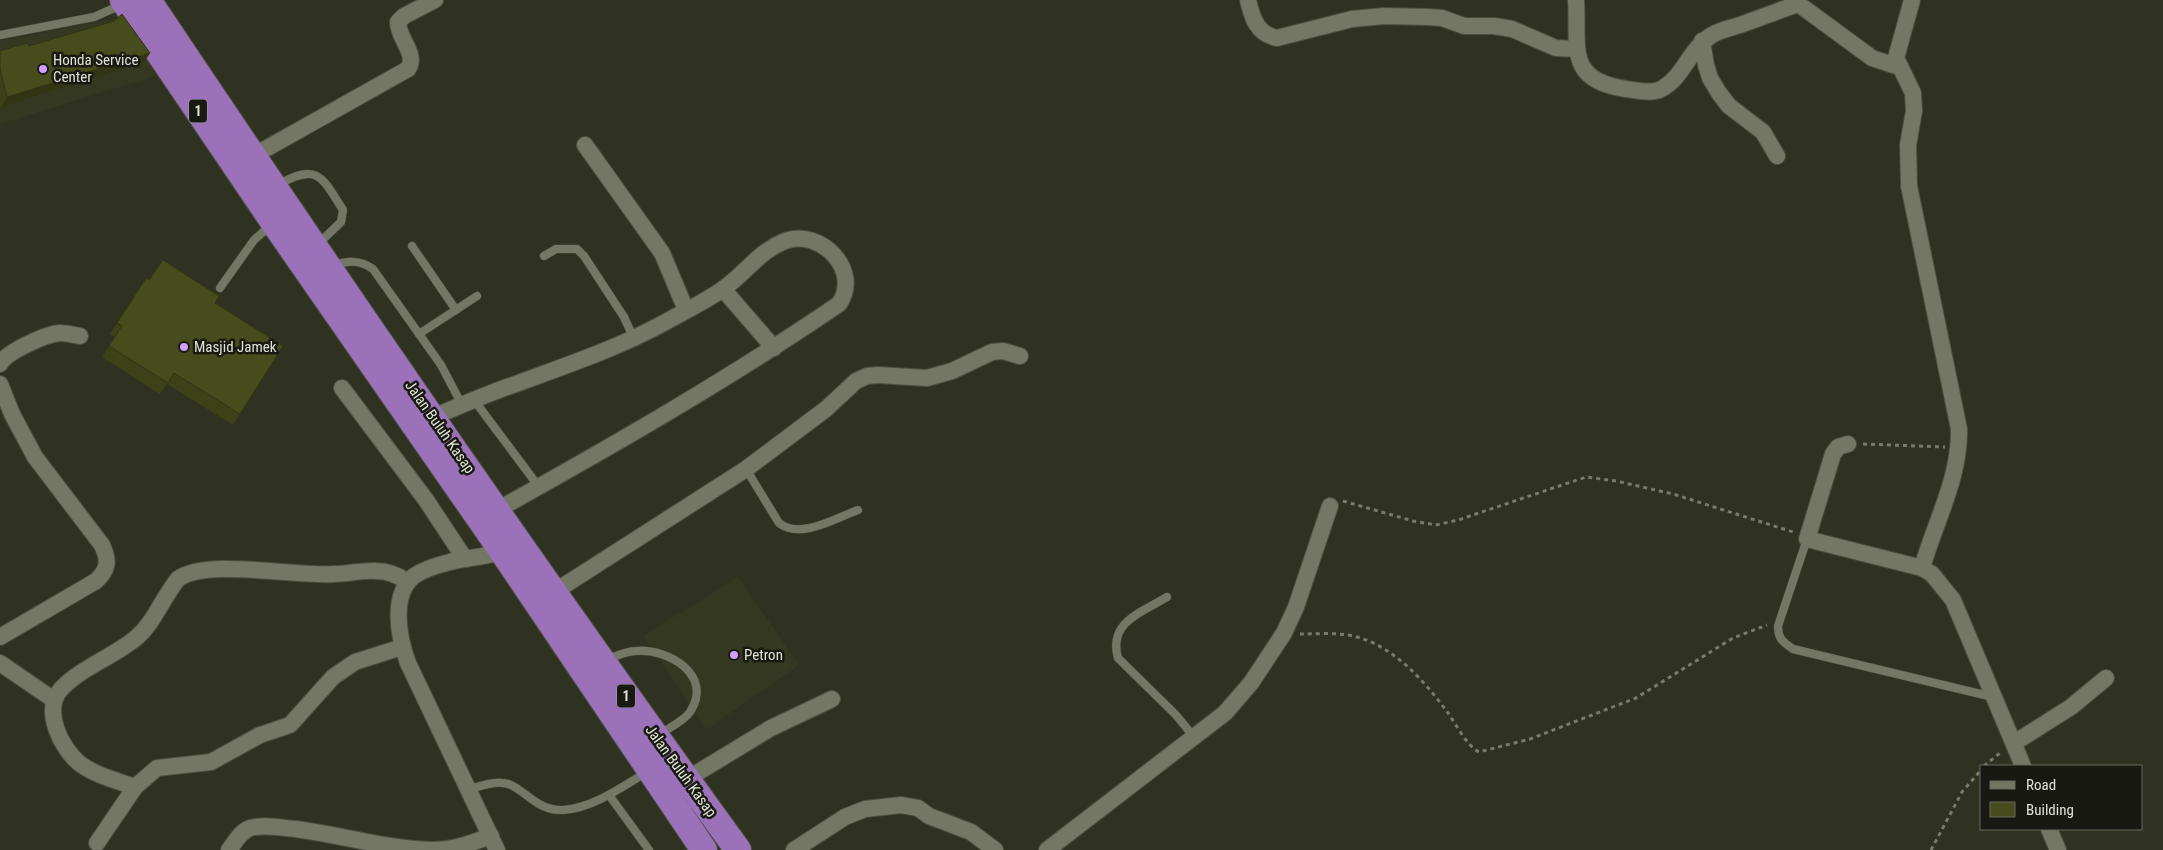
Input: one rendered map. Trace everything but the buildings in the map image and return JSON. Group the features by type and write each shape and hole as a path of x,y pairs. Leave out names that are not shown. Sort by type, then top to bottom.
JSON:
{"highway":[{"name":"Jalan Buluh Kasap","path":"132,1 252,156 655,737 738,850"},
{"name":"Jalan Buluh Kasap","path":"132,1 274,223 502,551 700,849"}],"street":[{"path":"252,156 408,69 412,63 412,56 398,32 398,22 404,16 435,0"},
{"path":"1248,0 1257,28 1267,36 1277,38 1352,19 1369,17 1428,17 1442,18 1470,27 1494,26 1512,30 1556,48 1576,48"},
{"path":"1576,0 1576,48 1584,68 1599,83 1652,91 1663,89 1702,41 1714,34 1795,2 1872,58 1899,67"},
{"path":"1912,0 1898,43 1896,58 1913,93 1914,111 1908,145 1909,186 1959,429 1959,448 1950,487 1922,568"},
{"path":"1702,41 1706,64 1719,93 1729,106 1763,132 1777,156"},
{"path":"585,145 662,254 686,310"},
{"path":"433,417 468,402 592,358 634,339 723,289 752,261 768,249 785,241 800,238 817,241 826,247 846,273 847,285 845,294 838,304 774,348 678,407 497,510"},
{"path":"723,289 774,348"},
{"path":"0,364 2,359 10,354 52,335 69,334 80,336"},
{"path":"554,592 746,470 826,409 856,381 868,376 927,378 952,371 992,352 1003,351 1020,356"},
{"path":"0,384 12,414 35,457 102,545 108,564 106,572 96,580 0,637"},
{"path":"342,388 426,500 465,559"},
{"path":"1848,444 1838,447 1833,454 1807,539 1922,568 1932,574 1953,600 1996,698 2023,765"},
{"path":"1048,850 1225,713 1251,683 1284,633 1296,607 1330,506"},
{"path":"229,850 239,835 249,828 262,827 318,832 399,847 431,850 494,843 402,647 400,604 408,582 415,576 429,569 502,551"},
{"path":"135,787 80,764 70,754 58,732 52,710 54,700 60,690 76,676 138,637 169,589 186,573 213,568 307,574 376,571 391,573 408,582"},
{"path":"97,843 135,787 157,768 211,762 260,735 290,725 333,677 354,662 402,647"},
{"path":"0,663 54,700"},
{"path":"2014,743 2072,706 2106,678"},
{"path":"687,779 770,728 832,699"},
{"path":"794,850 845,817 865,808 901,805 918,808 929,816 971,832 996,850"},
{"path":"2049,830 2058,850"}],"lane":[{"path":"0,35 94,17 132,1"},
{"path":"274,188 293,177 312,174 324,179 343,210 341,222 333,232 314,247"},
{"path":"220,288 254,240 274,223"},
{"path":"412,246 456,310"},
{"path":"544,256 556,249 577,249 584,256 624,317 634,339"},
{"path":"329,268 343,262 356,261 373,269 468,402 539,487"},
{"path":"419,334 477,296"},
{"path":"746,470 779,523 786,529 795,531 806,529 858,510"},
{"path":"1807,539 1778,626 1778,636 1782,642 1794,649 1996,698"},
{"path":"1167,597 1122,625 1116,633 1114,645 1118,658 1195,737"},
{"path":"603,662 624,652 638,650 659,653 678,661 690,671 697,688 696,702 688,714 655,737"},
{"path":"469,789 501,783 511,785 541,806 561,810 580,807 609,795 649,771"},
{"path":"609,795 649,850"}],"path":[{"path":"1848,444 1959,448"},
{"path":"1330,506 1335,502 1342,501 1413,521 1436,524 1458,520 1586,477 1616,481 1672,494 1783,528 1807,539"},
{"path":"1284,633 1358,637 1385,649 1436,697 1479,752 1530,739 1636,698 1733,638 1767,625 1778,626"},
{"path":"1930,850 1962,792 1980,771"}],"shaded area":[{"path":"119,18 158,75 0,124 0,41"},
{"path":"738,577 799,665 706,730 643,636"}],"place":[{"name":"Honda Service Center","path":"43,69"},
{"name":"Masjid Jamek","path":"184,347"},
{"name":"Petron","path":"734,655"}]}
